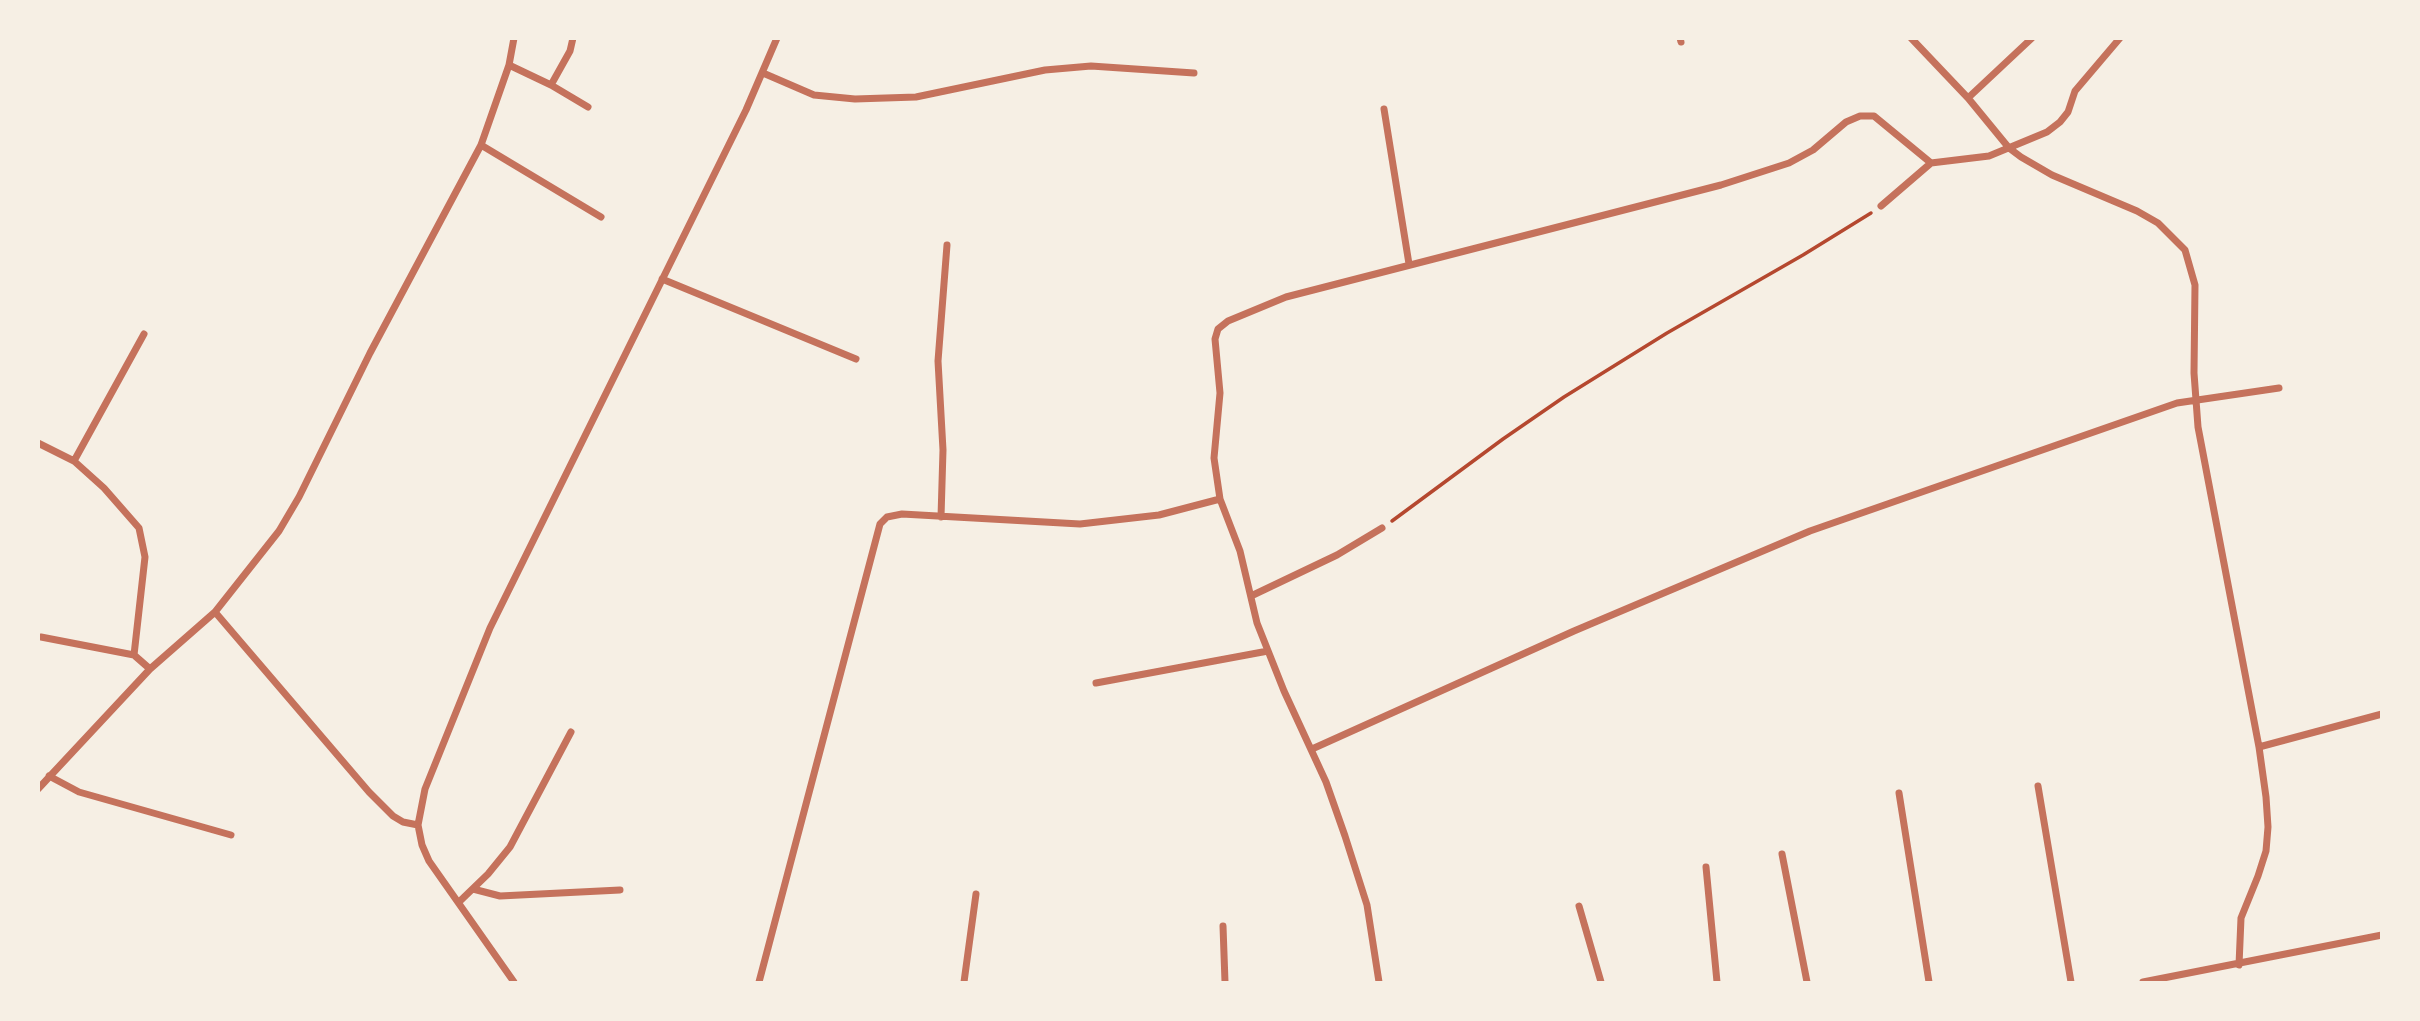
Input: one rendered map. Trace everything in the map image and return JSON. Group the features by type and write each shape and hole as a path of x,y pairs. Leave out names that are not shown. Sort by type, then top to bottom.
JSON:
{"street":[{"path":"38,789 150,669 215,612 279,531 481,145 509,65 514,38"},
{"path":"551,85 570,51 573,38"},
{"path":"514,982 429,861 422,845 418,825 428,779 490,628 763,73 777,38"},
{"path":"1911,38 1968,98 2010,148 2052,175 2147,217 2185,250 2195,285 2195,398 2198,428 2259,747 2268,827 2266,851 2241,918 2239,965"},
{"path":"1968,98 2032,38"},
{"path":"1881,206 1931,163 1989,156 2047,132 2068,112 2075,91 2120,38"},
{"path":"509,65 588,107"},
{"path":"763,73 814,95 855,99 916,97 1045,70 1091,66 1194,73"},
{"path":"1384,109 1409,264"},
{"path":"1379,982 1367,905 1326,782 1284,691 1257,623 1240,551 1220,499 1214,458 1220,393 1215,339 1218,329 1228,321 1274,302 1409,264 1721,186 1789,163 1813,150 1846,122 1860,116 1874,116 1931,163"},
{"path":"481,145 601,217"},
{"path":"941,517 943,450 938,361 947,245"},
{"path":"662,279 856,359"},
{"path":"74,461 144,334"},
{"path":"1312,748 1574,631 1810,531 2152,410 2195,398 2279,388"},
{"path":"38,443 74,461 104,488 139,528 145,557 134,655"},
{"path":"759,982 880,524 887,517 902,514 1080,524 1159,515 1220,499"},
{"path":"1251,596 1337,555 1382,528"},
{"path":"215,612 369,792 393,816 403,822 418,825"},
{"path":"41,637 134,655 150,669"},
{"path":"1096,683 1268,651"},
{"path":"2259,747 2382,714"},
{"path":"459,902 488,874 510,847 570,732"},
{"path":"49,776 79,792 231,835"},
{"path":"2038,786 2071,982"},
{"path":"1899,793 1929,982"},
{"path":"1782,854 1807,982"},
{"path":"1706,867 1717,982"},
{"path":"473,888 500,896 620,890"},
{"path":"964,982 976,894"},
{"path":"1579,906 1601,982"},
{"path":"1223,926 1225,982"},
{"path":"2143,982 2382,935"}],"path":[{"path":"1382,528 1564,397 1881,206"}]}
